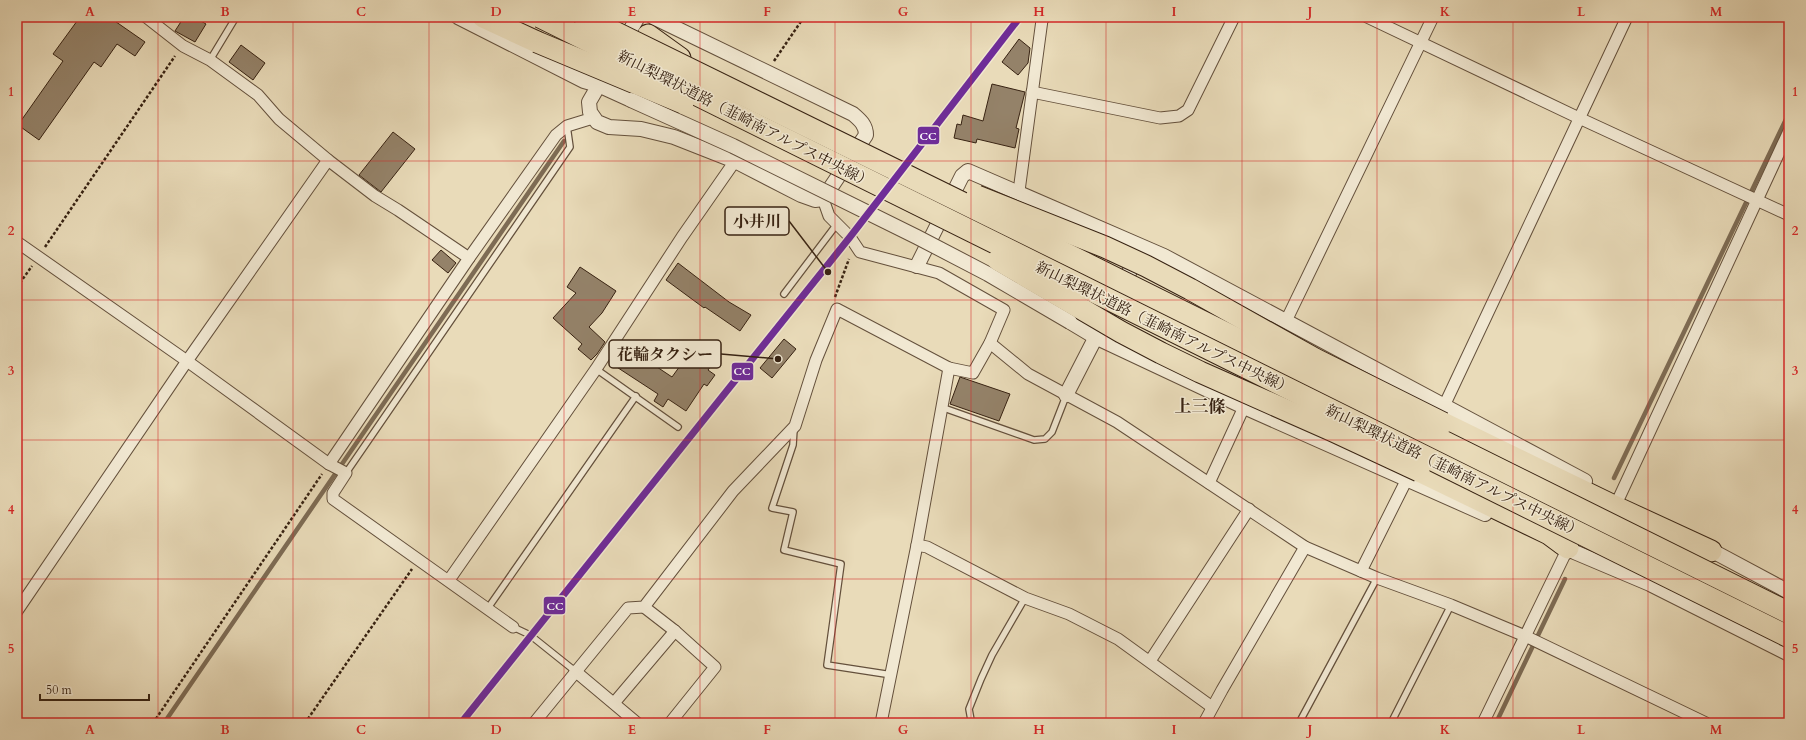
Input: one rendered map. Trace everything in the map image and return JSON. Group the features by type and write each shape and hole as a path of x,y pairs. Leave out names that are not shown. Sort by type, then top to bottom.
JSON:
{"highway":[{"path":"484,17 537,42 691,106 731,112"},
{"name":"新山梨環状道路（韮崎南アルプス中央線）","path":"540,17 731,112 809,140 1085,263 1789,613"},
{"name":"新山梨環状道路（韮崎南アルプス中央線）","path":"584,17 710,79 809,140 1789,637"},
{"path":"617,17 648,35 710,79"},
{"path":"809,140 1104,247 1146,266 1315,358 1444,414 1711,551"},
{"path":"809,140 1121,332 1200,372 1313,422 1413,475 1549,534 1568,548"}],"street":[{"path":"146,17 182,46 210,60 258,95 279,119 328,160 375,196 469,258"},
{"path":"458,17 584,81 598,85 733,146 910,233 988,274 1095,337 1244,407 1413,475 1361,571"},
{"path":"638,17 589,102 590,112 593,118 602,125 641,129 674,137 735,160 801,195 815,200 823,199 866,135 866,129 860,120 853,114 653,17"},
{"path":"1019,192 1042,20 1045,17"},
{"path":"1032,92 1160,118 1179,116 1188,110 1234,17"},
{"path":"1367,17 1579,118 1789,215"},
{"path":"1286,321 1433,17"},
{"path":"917,266 962,176 968,171 1142,246 1286,321 1444,414 1579,118 1627,17"},
{"path":"329,464 469,258 556,135 567,126 593,118"},
{"path":"1619,504 1755,198 1789,130"},
{"path":"17,610 187,361 328,160"},
{"path":"449,580 596,369 682,237 735,160"},
{"path":"644,608 733,491 795,426 816,360 836,309 948,368 973,373 990,343 1004,310 939,273 860,252 850,237 827,212 823,199"},
{"path":"17,242 187,361 329,464 346,474 332,493 333,498 513,627"},
{"path":"1066,395 1142,246"},
{"path":"990,343 1028,374 1117,422 1305,547 1378,578 1451,605 1527,637 1706,723"},
{"path":"881,723 892,675 917,545 948,368"},
{"path":"1209,483 1244,407"},
{"path":"1150,661 1248,509"},
{"path":"917,545 927,547 1025,598 1069,614 1118,639 1212,707"},
{"path":"1204,723 1305,547"},
{"path":"1484,723 1527,637 1568,548 1650,584 1789,654"},
{"path":"1711,551 1789,592"},
{"path":"534,723 628,608 644,608 675,631 715,667 670,723"},
{"path":"614,703 675,631"},
{"path":"575,671 637,723"}],"lane":[{"path":"210,60 236,17"},
{"path":"346,474 570,147 567,126"},
{"path":"784,294 837,224"},
{"path":"596,369 678,427"},
{"path":"942,407 1034,440 1046,439 1052,432 1066,395"},
{"path":"488,608 636,396"},
{"path":"795,426 793,445 772,508 793,512 784,550 841,564 827,665 892,675"},
{"path":"1299,723 1378,578"},
{"path":"969,723 971,720 969,709 981,679 992,655 1025,598"},
{"path":"1391,723 1451,605"},
{"path":"513,627 530,635 575,671"}],"path":[{"path":"766,72 804,17"},
{"path":"17,287 182,46"},
{"path":"836,309 834,300 851,253 857,247"},
{"path":"153,723 329,464"},
{"path":"305,723 418,560"}],"building":[{"path":"80,17 109,17 145,42 135,56 117,44 101,67 94,62 39,140 18,125 63,61 53,54"},
{"path":"184,17 194,17 206,24 195,42 175,31"},
{"path":"1019,39 1030,48 1028,63 1018,75 1002,62"},
{"path":"241,45 265,63 253,80 229,62"},
{"path":"992,84 1025,92 1016,128 1019,129 1015,148 977,139 976,143 954,138 957,124 961,125 963,115 983,121"},
{"path":"393,132 415,149 381,192 359,175"},
{"path":"441,250 456,263 448,273 432,260"},
{"path":"678,263 729,302 751,315 740,331 705,307 704,308 666,280"},
{"path":"580,267 616,291 602,313 589,327 605,342 591,360 578,349 582,344 553,318 576,293 567,287"},
{"path":"784,339 796,349 772,378 760,368"},
{"path":"698,341 718,356 708,370 715,375 707,386 704,384 686,411 668,399 663,407 654,401 658,394 609,362 616,351 629,358 633,351 672,377"},
{"path":"960,377 1010,394 999,421 950,404"}],"waterway":[{"path":"1614,478 1789,113"},
{"path":"164,723 564,141"},
{"path":"1496,723 1565,579"}],"transit line":[{"name":"CC","path":"461,723 850,237 1020,17"}],"place":[{"name":"小井川","path":"828,272"},
{"name":"花輪タクシー","path":"778,359"}],"district":[{"name":"上三條","path":"1200,406"}]}
